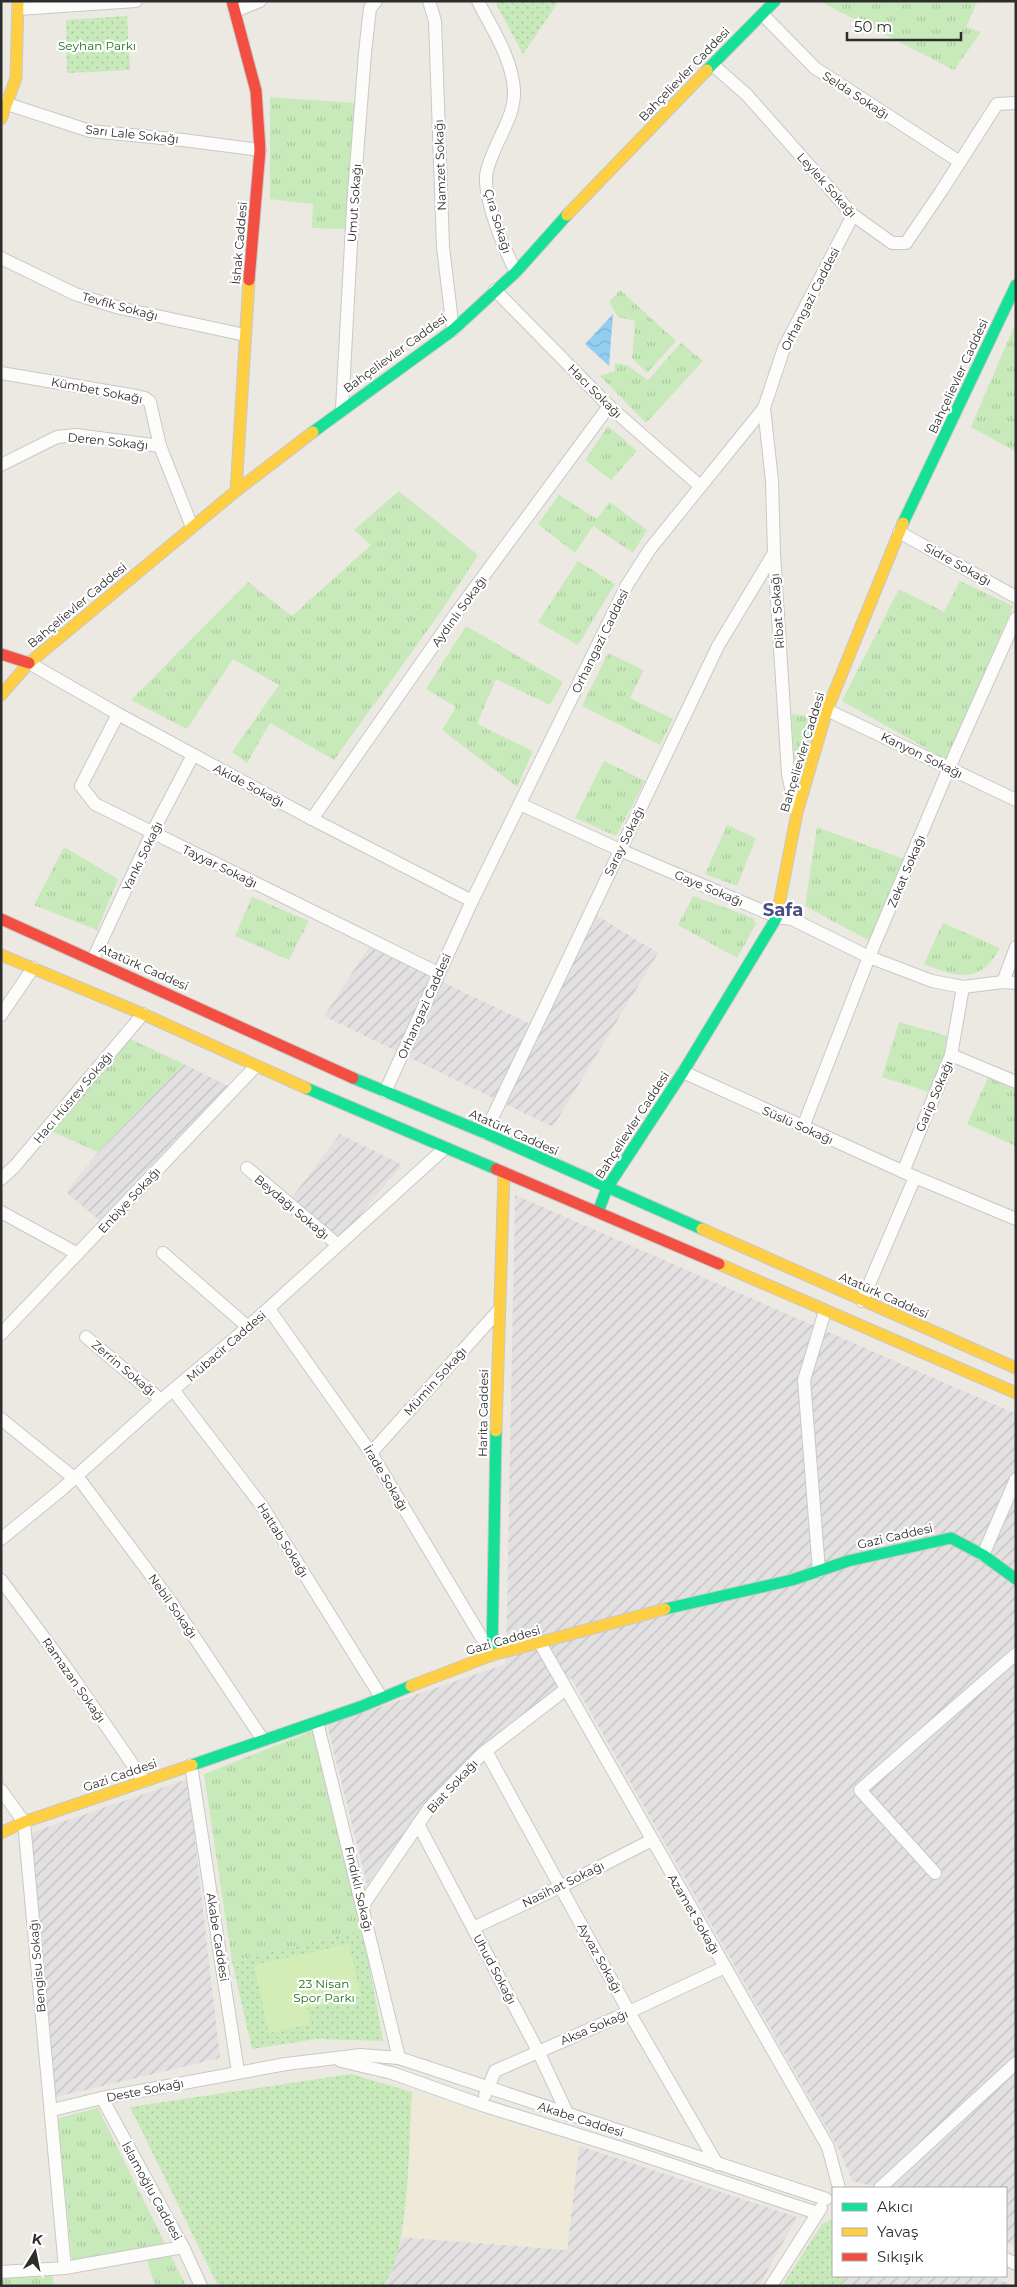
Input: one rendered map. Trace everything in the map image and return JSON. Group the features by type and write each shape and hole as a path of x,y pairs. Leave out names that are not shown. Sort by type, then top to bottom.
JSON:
{"main road":[{"name":"Bahçelievler Caddesi","path":"1,695 29,663 236,491 342,408 453,330 516,272 591,189 775,1"},
{"path":"1,119 4,103 16,78 18,5"},
{"name":"İshak Caddesi","path":"234,6 256,91 260,150 245,335 236,491"},
{"name":"Bahçelievler Caddesi","path":"598,1212 607,1188 683,1072 778,917 797,814 827,710 899,532 1016,285"},
{"path":"1,654 29,663"},
{"name":"Atatürk Caddesi","path":"1,919 385,1092 485,1133 1016,1368"},
{"path":"1,955 142,1014 445,1148 598,1212 1016,1393"},
{"name":"Harita Caddesi","path":"492,1655 499,1310 504,1172"},
{"name":"Gazi Caddesi","path":"1,1832 24,1822 360,1707 381,1697 492,1655 686,1603 792,1580 848,1561 951,1538 983,1555 1016,1579"}],"street":[{"path":"18,5 136,1"},
{"path":"234,6 260,1"},
{"name":"Umut Sokağı","path":"342,408 352,226 365,53 370,8 376,1"},
{"name":"Namzet Sokağı","path":"429,1 435,21 443,247 453,330"},
{"name":"Çıra Sokağı","path":"478,1 506,56 514,90 508,123 494,150 486,175 487,195 506,252 516,272"},
{"name":"Selda Sokağı","path":"763,15 815,68 960,162"},
{"name":"Leylek Sokağı","path":"713,65 747,95 853,215 892,243 906,243 997,104 1016,102"},
{"name":"Sarı Lale Sokağı","path":"4,103 90,131 260,150"},
{"name":"Orhangazi Caddesi","path":"385,1092 472,901 627,585 650,549 764,408 784,348 853,215"},
{"name":"Tevfik Sokağı","path":"1,258 75,294 120,308 245,335"},
{"name":"Hacı Sokağı","path":"495,290 609,406 700,486"},
{"name":"Kümbet Sokağı","path":"1,373 145,398 150,402 160,446 192,527"},
{"name":"Aydınlı Sokağı","path":"312,819 457,612 609,406"},
{"name":"Ribat Sokağı","path":"764,408 772,481 774,553 788,774 797,814"},
{"name":"Deren Sokağı","path":"1,465 57,437 76,436 160,446"},
{"name":"Sidre Sokağı","path":"899,532 1016,597"},
{"name":"Saray Sokağı","path":"485,1133 718,646 774,553"},
{"name":"Zekat Sokağı","path":"803,1127 869,957 949,768 1016,618"},
{"name":"Akide Sokağı","path":"29,663 118,714 312,819 472,901"},
{"name":"Kanyon Sokağı","path":"827,710 1016,800"},
{"name":"Tayyar Sokağı","path":"118,714 81,786 95,804 438,973"},
{"name":"Yankı Sokağı","path":"93,960 152,833 193,755"},
{"name":"Gaye Sokağı","path":"520,804 620,850 778,917 792,919 869,957 932,982 963,988 1003,982 1016,983"},
{"path":"1003,982 1016,947"},
{"path":"1,1015 32,968"},
{"name":"Garip Sokağı","path":"909,1174 951,1055 963,988"},
{"name":"Hacı Hüsrev Sokağı","path":"1,1179 15,1166 142,1014"},
{"path":"951,1055 1016,1082"},
{"name":"Enbiye Sokağı","path":"3,1330 78,1254 256,1066"},
{"name":"Süslü Sokağı","path":"683,1072 909,1174 1016,1219"},
{"name":"Mübacir Caddesi","path":"1,1538 75,1477 161,1400 269,1309 445,1148"},
{"name":"Beydağı Sokağı","path":"246,1168 338,1245"},
{"path":"862,1301 909,1174"},
{"path":"1,1212 78,1254"},
{"path":"163,1253 248,1327"},
{"name":"İrade Sokağı","path":"269,1309 371,1453 492,1655"},
{"name":"Mümin Sokağı","path":"371,1453 499,1310"},
{"path":"819,1571 804,1380 825,1311"},
{"name":"Zerrin Sokağı","path":"86,1336 161,1400"},
{"name":"Hattab Sokağı","path":"174,1391 262,1506 381,1697"},
{"path":"1,1419 75,1477"},
{"name":"Nebil Sokağı","path":"75,1477 171,1602 264,1740"},
{"path":"983,1555 1016,1479"},
{"name":"Ramazan Sokağı","path":"1,1580 65,1666 144,1781"},
{"name":"Azamet Sokağı","path":"540,1643 828,2147 838,2187"},
{"path":"935,1873 860,1790 1016,1654"},
{"name":"Biat Sokağı","path":"362,1905 430,1807 486,1751 566,1689"},
{"name":"Fındıklı Sokağı","path":"317,1722 399,2058"},
{"name":"Ayvaz Sokağı","path":"486,1751 629,2012 717,2164"},
{"name":"Akabe Caddesi","path":"191,1765 238,2072 361,2055 399,2058 717,2164 830,2198"},
{"path":"1,1790 24,1822"},
{"name":"Bengisu Sokağı","path":"24,1822 52,2110 65,2268"},
{"name":"Uhud Sokağı","path":"418,1824 538,2051 568,2115"},
{"name":"Nasihat Sokağı","path":"473,1928 560,1887 652,1840"},
{"name":"Aksa Sokağı","path":"482,2104 495,2070 629,2012 725,1967"},
{"name":"Akabe Caddesi","path":"334,2059 392,2073 817,2213"},
{"path":"881,2187 1016,2063"},
{"name":"Deste Sokağı","path":"52,2110 102,2098 238,2072"},
{"name":"İslamoğlu Caddesi","path":"102,2098 183,2247 201,2286"},
{"path":"772,2286 817,2213 830,2198"},
{"path":"1,2272 65,2268 183,2247"}],"shaded area":[{"path":"594,914 658,953 553,1127 324,1016 369,947 541,1029"},
{"path":"184,1064 234,1089 104,1224 66,1192 98,1152"},
{"path":"340,1134 402,1165 340,1239 291,1199"},
{"path":"515,1195 1016,1414 1016,2247 1007,2242 1007,2187 878,2187 852,2181 840,2151 571,1678 556,1688 453,1773 367,1884 327,1725 506,1664"},
{"path":"188,1779 220,2058 56,2097 27,1834"},
{"path":"412,2092 579,2146 567,2250 402,2237"},
{"path":"579,2146 797,2217 759,2286 383,2286 390,2278 402,2237 567,2250"},
{"path":"846,2277 995,2277 1013,2286 841,2286"}],"green space":[{"path":"498,1 559,1 523,54 496,4"},
{"path":"819,1 978,1 966,27 981,32 954,70"},
{"name":"Seyhan Parkı","path":"127,16 130,70 67,73 66,20"},
{"path":"270,97 355,103 345,229 312,228 313,204 270,199"},
{"path":"620,290 676,341 647,373 632,358 635,321 618,317 609,302"},
{"path":"1016,322 1016,452 971,427"},
{"path":"681,343 703,361 646,423 600,376 615,371 615,363 627,365 648,380"},
{"path":"608,426 637,451 611,480 585,460"},
{"path":"399,491 478,555 442,610 334,760 270,723 247,763 232,752 279,685 233,659 187,729 131,700 248,582 292,616 371,545 354,530"},
{"path":"559,495 597,519 610,502 647,530 633,553 593,526 575,553 538,524"},
{"path":"578,561 615,584 578,645 538,622"},
{"path":"960,581 1013,606 947,760 842,701 899,589 944,612"},
{"path":"466,626 563,682 550,705 496,679 477,724 533,751 517,787 442,730 456,707 426,689"},
{"path":"608,653 644,670 630,698 673,719 660,745 582,706"},
{"path":"791,714 817,717 804,767 800,769 795,766"},
{"path":"604,761 645,781 616,836 575,818"},
{"path":"727,825 756,838 737,886 705,874"},
{"path":"817,827 904,859 870,941 805,906"},
{"path":"64,847 118,879 97,930 34,905"},
{"path":"693,896 753,918 756,924 737,958 678,925"},
{"path":"252,897 309,921 289,960 235,936"},
{"path":"943,923 1000,948 984,968 976,973 967,975 957,975 924,964"},
{"path":"899,1022 947,1036 942,1065 929,1092 882,1077"},
{"path":"119,1034 184,1064 98,1152 49,1130"},
{"path":"988,1078 1016,1090 1016,1146 967,1124"},
{"path":"315,1730 363,1930 232,1961 204,1774"},
{"name":"23 Nisan Spor Parkı","path":"363,1930 383,2041 316,2039 252,2049 232,1961"},
{"path":"349,1944 361,1996 307,2008 311,2024 269,2033 254,1965"},
{"path":"351,2074 412,2092 409,2164 403,2223 392,2271 383,2286 218,2286 130,2107"},
{"path":"98,2108 186,2286 155,2286 145,2253 72,2260 58,2118"},
{"path":"832,2219 832,2277 846,2277 841,2286 782,2286 822,2224"},
{"path":"50,2262 54,2286 1,2286 1,2267"}],"water":[{"path":"613,314 609,366 585,344"}],"traffic: fast":[{"path":"707,70 775,1"},
{"path":"313,432 453,330 516,272 567,215"},
{"path":"903,523 1016,285"},
{"path":"598,1212 607,1188 683,1072 777,917 779,905"},
{"path":"353,1078 485,1133 702,1229"},
{"path":"306,1088 496,1169"},
{"path":"492,1655 496,1431"},
{"path":"665,1609 792,1580 848,1561 951,1538 983,1555 1016,1579"},
{"path":"192,1765 360,1707 411,1686"}],"traffic: slow":[{"path":"1,119 16,78 18,1"},
{"path":"567,215 707,70"},
{"path":"236,491 249,280"},
{"path":"1,695 29,663 236,491 313,432"},
{"path":"779,905 797,813 827,710 903,523"},
{"path":"1,955 143,1014 306,1088"},
{"path":"496,1431 504,1172"},
{"path":"702,1229 1016,1368"},
{"path":"719,1264 1016,1393"},
{"path":"411,1686 492,1655 665,1609"},
{"path":"1,1833 24,1822 192,1765"}],"traffic: jam":[{"path":"232,1 256,91 260,150 249,280"},
{"path":"1,654 29,663"},
{"path":"1,919 353,1078"},
{"path":"496,1169 719,1264"}],"district":[{"name":"Safa","path":"783,910"}]}
